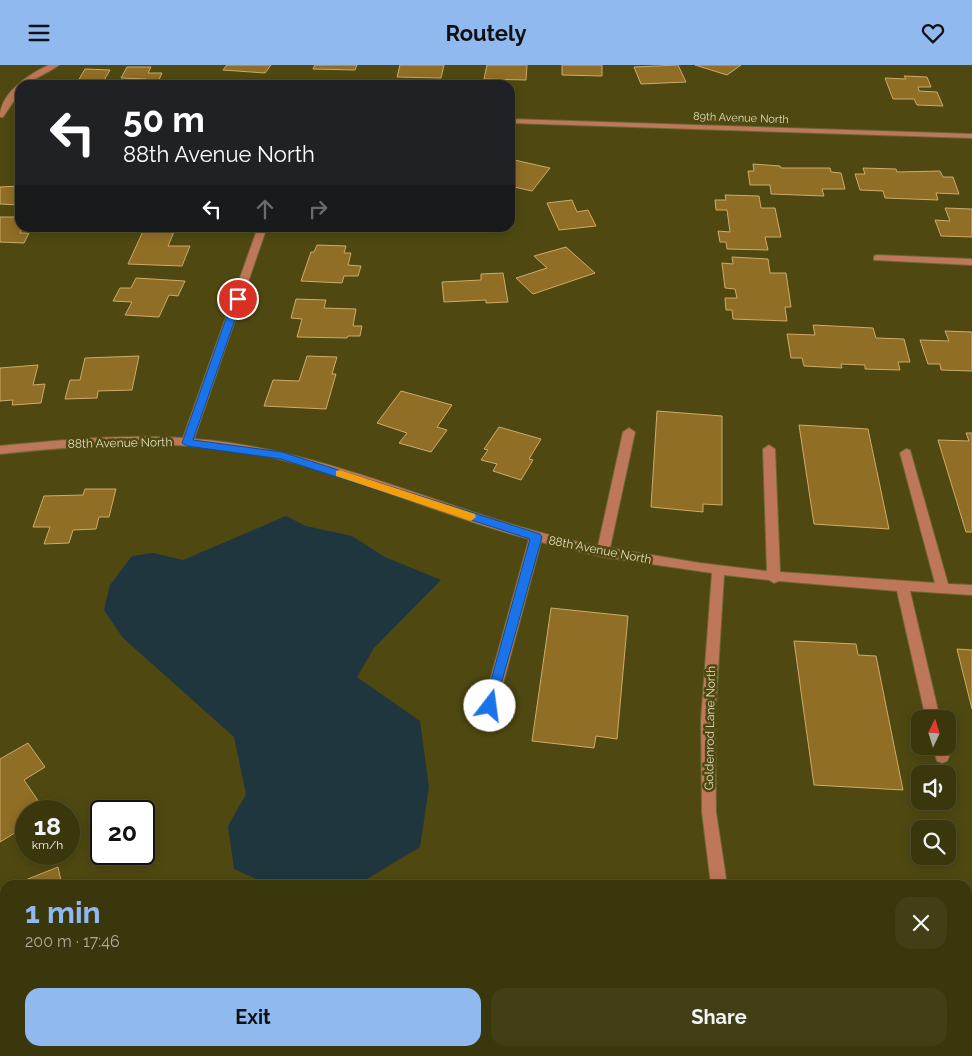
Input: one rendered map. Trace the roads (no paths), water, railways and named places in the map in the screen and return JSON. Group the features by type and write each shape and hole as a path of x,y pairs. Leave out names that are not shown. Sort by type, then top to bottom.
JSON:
{"street":[{"path":"28,80 37,73 55,65"},
{"path":"0,115 3,105 15,92"},
{"name":"89th Avenue North","path":"515,121 972,136"},
{"path":"187,443 261,232"},
{"path":"877,258 972,262"},
{"path":"603,551 629,432"},
{"name":"88th Avenue North","path":"0,450 62,443 137,441 187,443 282,456 536,537 603,551 718,571 774,578 972,590"},
{"path":"769,449 774,578"},
{"path":"906,453 943,589"},
{"path":"490,706 536,537"},
{"name":"Goldenrod Lane North","path":"718,571 708,720 708,812 718,880"},
{"path":"903,587 931,710"}],"water":[{"path":"286,516 306,526 352,536 385,557 441,580 374,648 357,677 420,721 429,787 420,847 365,880 258,880 234,869 228,826 246,794 234,737 123,638 104,610 110,585 132,556 153,553 183,560"}]}
